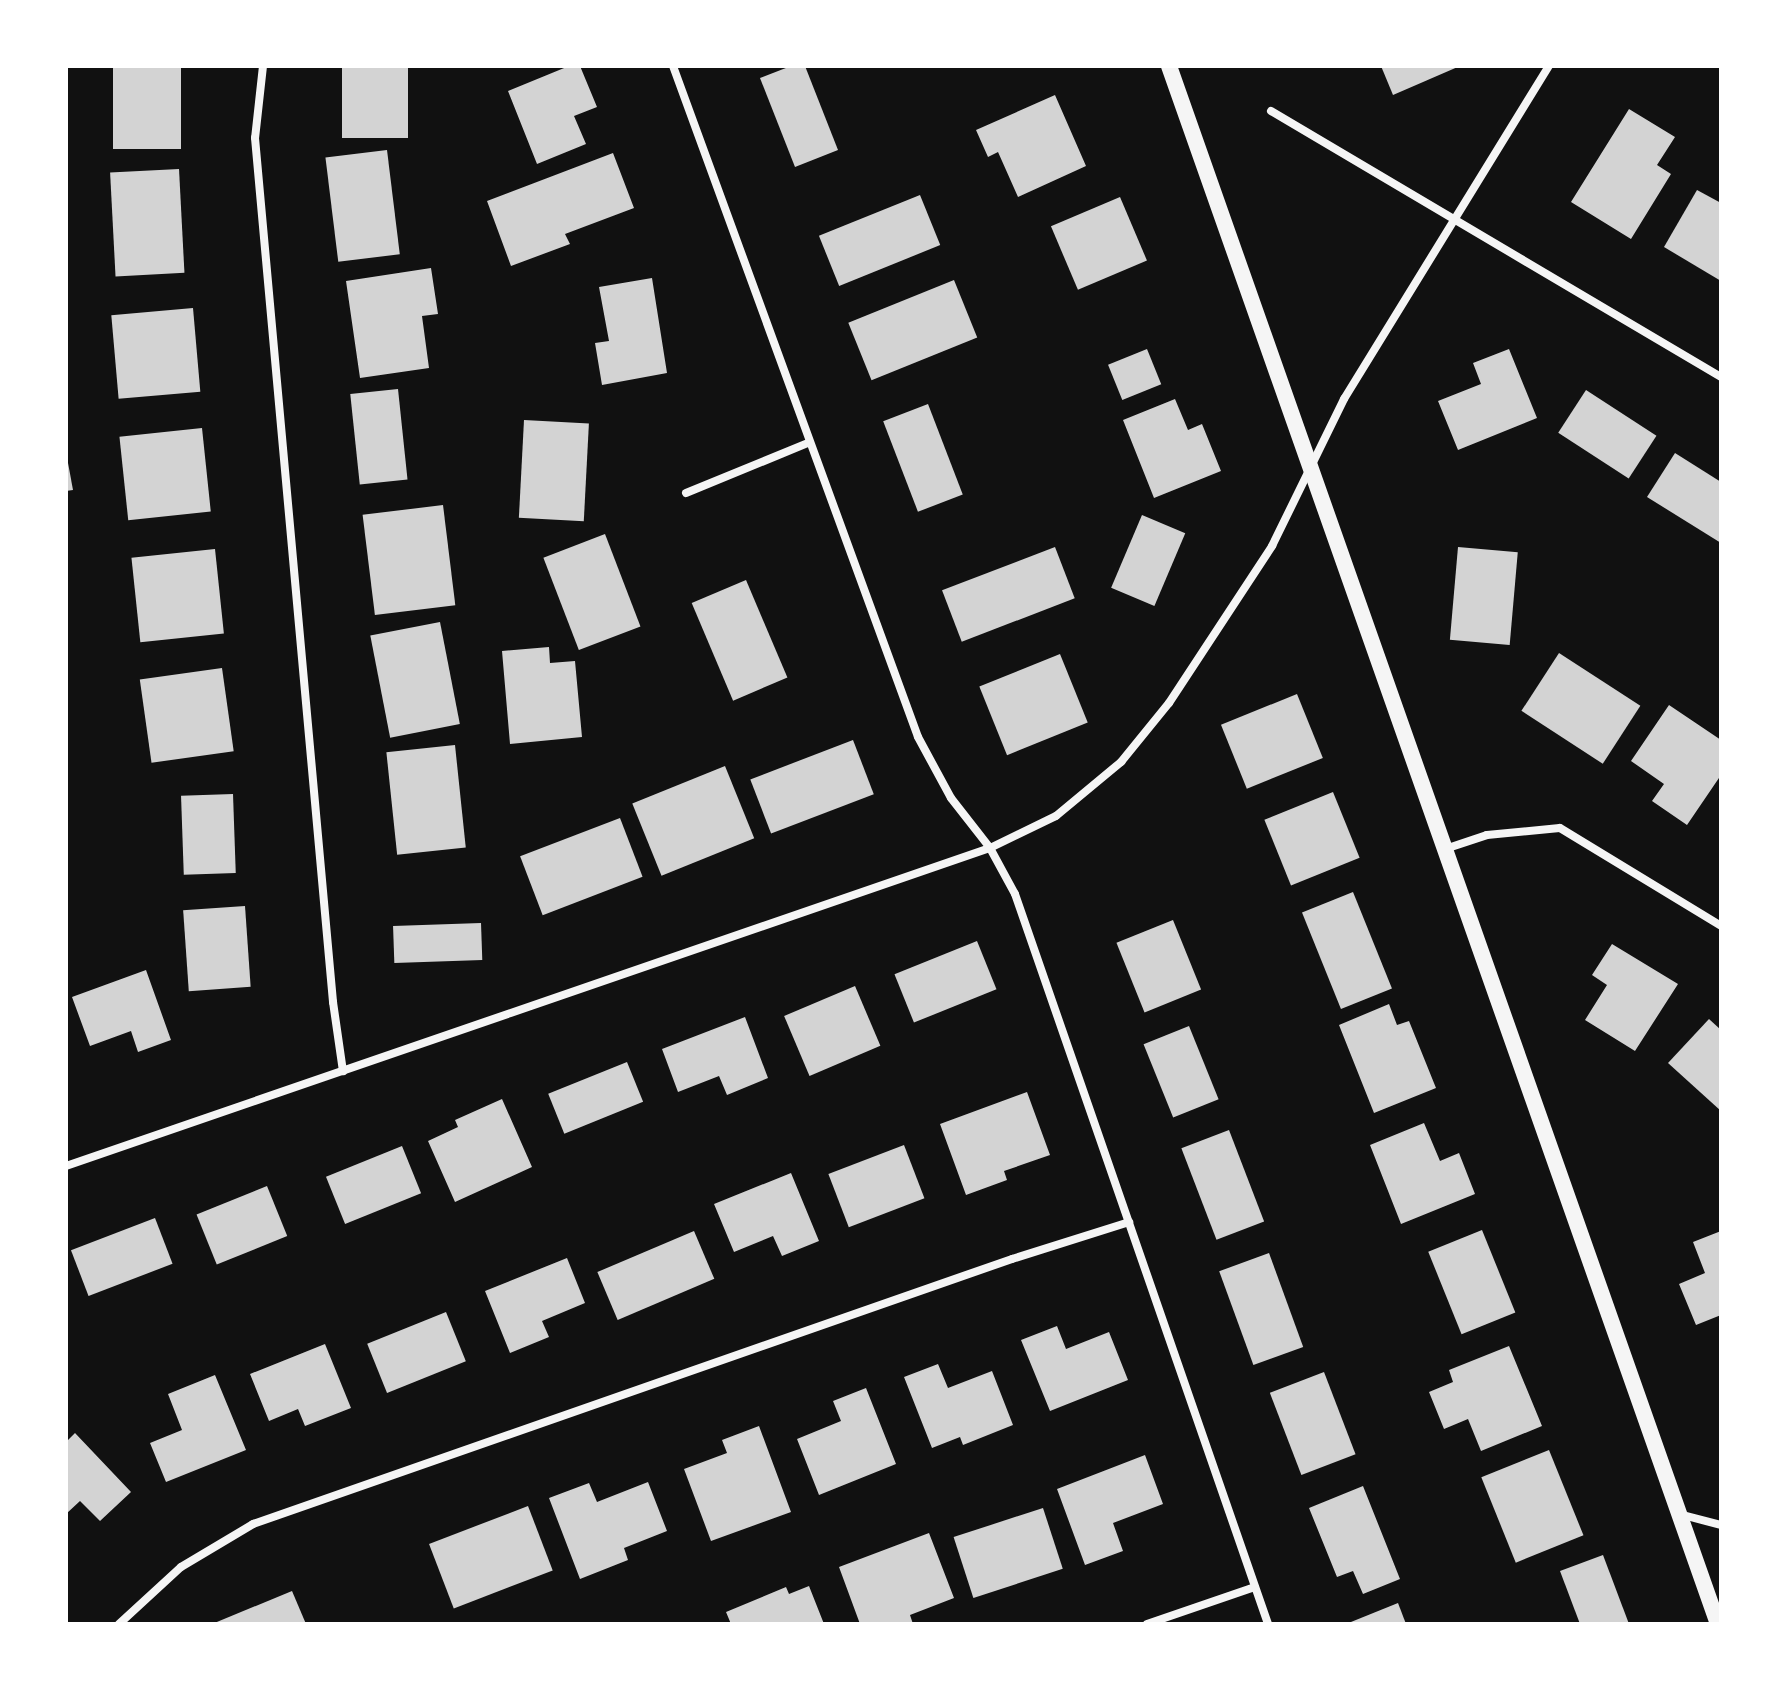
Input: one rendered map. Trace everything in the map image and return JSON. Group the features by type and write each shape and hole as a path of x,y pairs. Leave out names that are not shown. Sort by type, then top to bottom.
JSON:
{"main road":[{"path":"1169,66 1718,1624"}],"street":[{"path":"263,66 255,138 333,1002 343,1071"},
{"path":"673,66 808,443 918,737 951,798 990,848 1015,894 1268,1624"},
{"path":"66,1166 990,848 1056,816 1121,762 1169,703 1272,546 1344,399 1549,66"},
{"path":"1271,111 1721,377"},
{"path":"686,493 808,443"},
{"path":"1444,849 1487,835 1560,828 1721,926"},
{"path":"119,1624 181,1567 253,1524 1012,1259 1129,1222"},
{"path":"1678,1514 1721,1525"},
{"path":"1147,1624 1255,1587"}],"building":[{"path":"113,66 181,66 181,149 113,149"},
{"path":"342,66 408,66 408,138 342,138"},
{"path":"569,66 580,66 597,107 574,116 586,144 537,164 508,91"},
{"path":"791,66 805,66 838,150 795,167 760,78"},
{"path":"1381,66 1460,66 1393,95"},
{"path":"1055,95 1086,166 1018,197 998,152 988,157 976,130"},
{"path":"1629,109 1675,137 1657,165 1671,174 1631,239 1571,202"},
{"path":"387,150 400,254 338,262 325,158"},
{"path":"613,153 634,208 565,234 570,244 511,266 487,201"},
{"path":"179,169 184,273 116,276 110,173"},
{"path":"1697,190 1721,203 1721,281 1664,247"},
{"path":"920,195 940,245 839,286 819,236"},
{"path":"1120,197 1147,261 1078,290 1051,226"},
{"path":"431,268 438,314 422,316 429,368 360,378 346,281"},
{"path":"652,278 667,373 602,385 595,343 609,341 599,287"},
{"path":"954,280 977,337 872,380 848,323"},
{"path":"193,308 200,392 119,399 111,315"},
{"path":"1147,349 1161,384 1122,400 1108,365"},
{"path":"1509,349 1537,418 1458,450 1438,401 1481,384 1473,363"},
{"path":"398,389 408,480 360,485 350,394"},
{"path":"1586,390 1656,436 1629,479 1558,433"},
{"path":"1175,399 1188,430 1202,424 1221,471 1154,498 1123,420"},
{"path":"928,404 963,495 918,512 883,421"},
{"path":"524,420 589,423 584,521 519,518"},
{"path":"202,428 211,512 128,520 119,437"},
{"path":"66,452 73,490 66,491"},
{"path":"1675,453 1721,482 1721,543 1647,497"},
{"path":"443,505 455,605 375,615 363,515"},
{"path":"1142,515 1185,533 1154,606 1111,588"},
{"path":"605,534 640,626 579,650 543,558"},
{"path":"1055,547 1075,598 962,642 942,590"},
{"path":"1458,547 1518,552 1510,645 1450,640"},
{"path":"215,549 224,634 140,642 131,558"},
{"path":"746,580 787,678 733,701 692,603"},
{"path":"440,622 460,724 390,738 370,636"},
{"path":"549,647 550,663 575,661 582,737 510,744 502,651"},
{"path":"1559,653 1640,706 1603,764 1521,711"},
{"path":"1060,654 1088,723 1007,755 979,687"},
{"path":"222,668 234,751 151,763 140,680"},
{"path":"1297,694 1323,758 1247,789 1221,725"},
{"path":"1669,705 1721,740 1721,775 1687,825 1652,801 1664,784 1631,761"},
{"path":"853,740 874,794 771,834 750,779"},
{"path":"455,745 466,847 397,855 386,752"},
{"path":"725,766 754,838 662,876 632,803"},
{"path":"1333,792 1360,858 1291,886 1264,820"},
{"path":"233,794 236,873 184,875 181,796"},
{"path":"620,818 643,877 543,915 520,856"},
{"path":"1353,892 1392,988 1341,1009 1302,913"},
{"path":"245,906 251,987 189,991 183,910"},
{"path":"1173,920 1201,990 1145,1012 1116,943"},
{"path":"481,923 482,960 394,963 393,926"},
{"path":"977,941 996,989 914,1023 894,974"},
{"path":"1612,944 1678,984 1635,1051 1585,1020 1607,985 1592,975"},
{"path":"146,970 171,1040 138,1052 131,1031 90,1046 72,997"},
{"path":"855,986 880,1046 810,1076 784,1016"},
{"path":"1389,1004 1397,1025 1409,1021 1436,1088 1374,1113 1339,1025"},
{"path":"745,1017 768,1078 727,1095 719,1076 678,1092 662,1049"},
{"path":"1709,1019 1721,1030 1721,1111 1668,1063"},
{"path":"1189,1026 1219,1099 1173,1118 1144,1044"},
{"path":"627,1062 643,1102 564,1134 548,1094"},
{"path":"1027,1092 1050,1155 1004,1171 1007,1180 966,1195 940,1124"},
{"path":"502,1099 532,1167 455,1202 428,1141 458,1127 455,1120"},
{"path":"1424,1123 1440,1161 1459,1153 1475,1194 1401,1224 1370,1145"},
{"path":"1229,1130 1264,1221 1217,1240 1181,1148"},
{"path":"904,1145 924,1198 849,1227 828,1174"},
{"path":"402,1146 421,1193 345,1224 326,1177"},
{"path":"791,1173 819,1241 782,1256 773,1236 734,1252 714,1204"},
{"path":"267,1186 287,1236 217,1265 197,1214"},
{"path":"155,1218 173,1264 89,1296 71,1250"},
{"path":"1482,1230 1515,1313 1462,1334 1428,1252"},
{"path":"694,1231 714,1279 618,1320 597,1272"},
{"path":"1721,1231 1721,1315 1696,1325 1679,1284 1705,1273 1693,1242"},
{"path":"1269,1253 1303,1347 1253,1365 1219,1271"},
{"path":"567,1258 585,1303 542,1321 549,1337 510,1353 485,1291"},
{"path":"446,1312 466,1361 387,1393 367,1344"},
{"path":"1057,1326 1066,1349 1109,1332 1128,1380 1050,1411 1021,1340"},
{"path":"325,1344 351,1408 305,1426 298,1409 269,1421 250,1374"},
{"path":"1509,1346 1542,1426 1481,1451 1468,1419 1444,1429 1429,1392 1453,1382 1449,1370"},
{"path":"938,1364 948,1388 992,1371 1013,1425 963,1445 960,1437 932,1448 904,1377"},
{"path":"1324,1372 1356,1454 1301,1475 1270,1393"},
{"path":"215,1375 246,1450 166,1482 150,1443 182,1430 168,1394"},
{"path":"866,1388 896,1464 819,1495 797,1439 841,1421 833,1401"},
{"path":"759,1426 791,1512 711,1541 684,1469 727,1453 722,1440"},
{"path":"75,1433 131,1492 100,1521 80,1501 66,1514 66,1442"},
{"path":"1549,1450 1583,1535 1516,1563 1481,1477"},
{"path":"1145,1455 1163,1504 1113,1523 1123,1551 1085,1565 1057,1489"},
{"path":"648,1482 667,1531 624,1548 628,1560 580,1579 549,1498 589,1483 597,1502"},
{"path":"1363,1486 1400,1579 1363,1594 1353,1571 1337,1577 1309,1508"},
{"path":"528,1506 553,1570 454,1608 429,1544"},
{"path":"1043,1508 1063,1569 973,1598 954,1537"},
{"path":"929,1533 954,1598 910,1615 913,1624 860,1624 839,1567"},
{"path":"1603,1555 1629,1624 1580,1624 1560,1571"},
{"path":"809,1586 824,1624 731,1624 726,1612 786,1587 789,1594"},
{"path":"292,1591 306,1624 212,1624"},
{"path":"1398,1603 1406,1624 1346,1624"}]}
